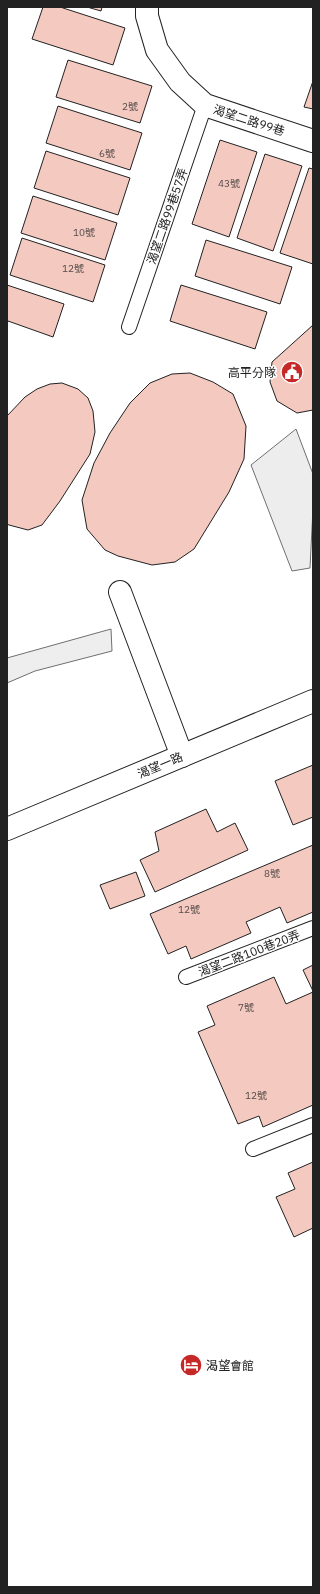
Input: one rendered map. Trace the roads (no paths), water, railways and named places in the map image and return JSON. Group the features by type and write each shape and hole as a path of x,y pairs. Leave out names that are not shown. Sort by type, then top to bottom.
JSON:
{"street":[{"name":"渴望二路99巷","path":"147,7 147,16 157,50 180,82 205,105 313,141"},
{"path":"120,592 182,756"},
{"name":"渴望一路","path":"7,829 313,700"}],"lane":[{"name":"渴望二路99巷57弄","path":"129,327 205,105"},
{"name":"渴望二路100巷20弄","path":"186,977 313,928"},
{"path":"253,1149 313,1125"}],"place":[{"name":"高平分隊","path":"292,372"},
{"name":"渴望會館","path":"191,1365"}]}
